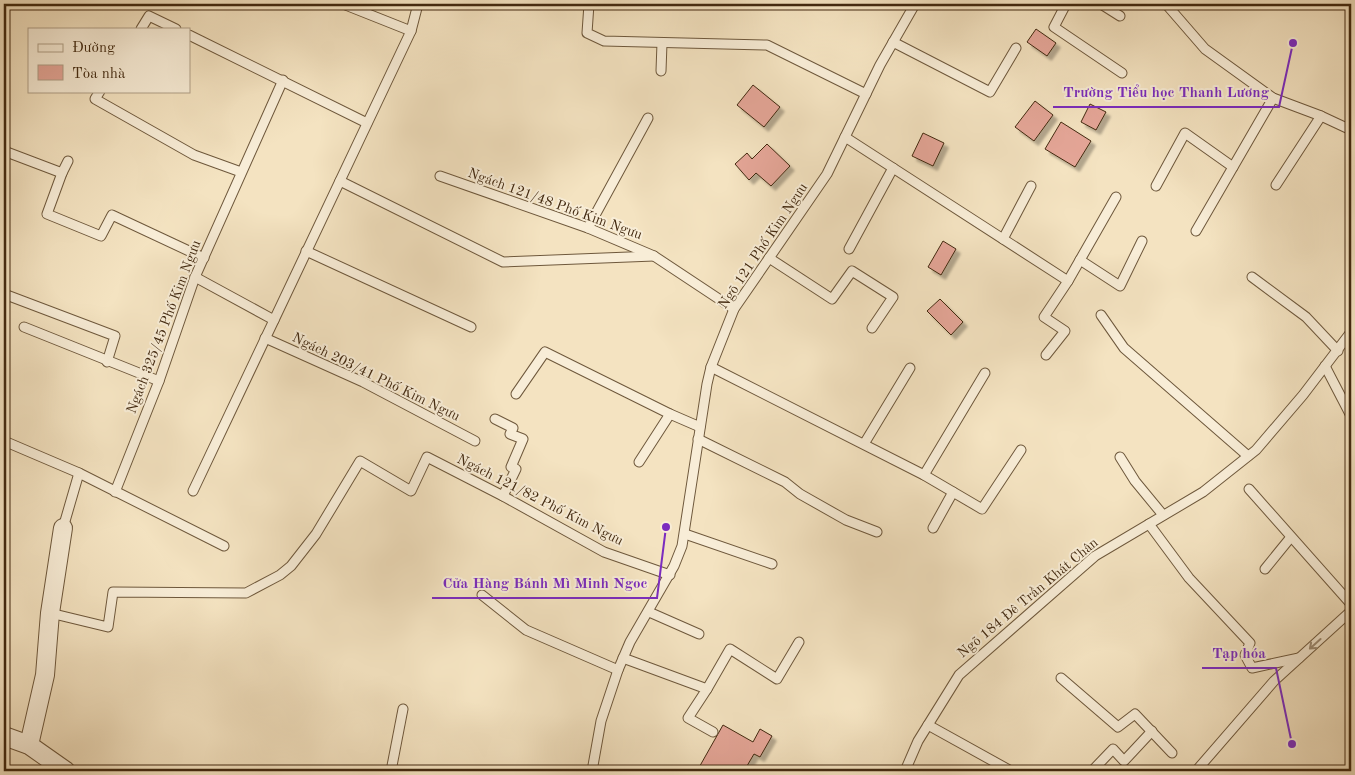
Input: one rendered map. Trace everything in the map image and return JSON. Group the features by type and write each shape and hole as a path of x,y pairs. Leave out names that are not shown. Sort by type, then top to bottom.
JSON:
{"street":[{"path":"29,745 43,688 50,613 64,528"},
{"path":"4,736 29,745 66,771"}],"lane":[{"path":"343,4 411,32"},
{"path":"192,491 411,32 418,4"},
{"path":"588,4 587,33 604,41 767,45 866,94"},
{"name":"Ngõ 121 Phố Kim Ngưu","path":"592,771 601,721 618,670 630,642 670,575 685,534 698,439 711,367 734,309 827,174 866,94 915,4"},
{"path":"1066,4 1054,27 1122,73"},
{"path":"1100,4 1120,16"},
{"path":"1166,4 1205,49 1273,98 1321,116 1351,130"},
{"path":"142,28 149,16 174,28"},
{"path":"190,35 367,123"},
{"path":"893,42 990,92 1016,48"},
{"path":"661,71 662,43"},
{"name":"Ngách 325/45 Phố Kim Ngưu","path":"115,492 159,381 195,277 283,80"},
{"path":"98,95 194,155 241,172"},
{"path":"1196,231 1273,98"},
{"path":"1276,185 1321,116"},
{"path":"588,228 648,118"},
{"path":"1156,186 1185,133 1233,167"},
{"path":"845,137 1068,281"},
{"path":"4,151 62,173"},
{"path":"68,161 47,214 101,236 112,215 204,258"},
{"path":"849,248 893,168"},
{"name":"Ngách 121/48 Phố Kim Ngưu","path":"440,176 588,228 654,256 734,309"},
{"path":"340,181 503,262 654,256"},
{"path":"1003,238 1031,186"},
{"path":"1046,355 1065,330 1044,318 1068,281 1116,197"},
{"path":"1080,260 1120,286 1142,241"},
{"path":"306,252 471,327"},
{"path":"769,258 832,299 852,271 893,297 872,328"},
{"path":"195,277 274,320"},
{"path":"1252,277 1306,317 1338,351"},
{"path":"4,294 114,336 107,362"},
{"path":"1101,315 1124,348 1248,456"},
{"path":"24,327 107,362 159,381"},
{"name":"Ngõ 184 Đê Trần Khát Chân","path":"905,771 918,741 959,675 1095,556 1202,492 1256,450 1338,351 1351,332"},
{"name":"Ngách 203/41 Phố Kim Ngưu","path":"265,338 363,382 475,441"},
{"path":"516,394 545,352 700,427"},
{"path":"1325,366 1351,416"},
{"path":"711,367 924,475 982,509 1021,450"},
{"path":"864,444 910,368"},
{"path":"924,475 985,372"},
{"path":"639,462 670,414"},
{"path":"495,419 513,428 510,434 523,439 511,467 516,469 503,496"},
{"path":"698,439 785,482 800,494 846,520 877,532"},
{"path":"4,441 79,473 224,546"},
{"name":"Ngách 121/82 Phố Kim Ngưu","path":"50,613 108,627 113,592 246,593 280,575 291,566 316,534 360,461 411,491 427,457 503,496 604,552 670,575"},
{"path":"1120,457 1135,481 1163,515"},
{"path":"64,528 79,473"},
{"path":"1249,489 1351,604"},
{"path":"933,528 953,492"},
{"path":"1149,524 1189,578 1250,643 1245,656 1252,668 1299,658"},
{"path":"685,534 772,564"},
{"path":"1265,569 1292,537"},
{"path":"482,595 526,630 618,670"},
{"path":"1196,771 1274,681 1351,611"},
{"path":"649,612 699,634"},
{"path":"713,732 688,718 730,649 777,679 799,642"},
{"path":"623,658 707,689"},
{"path":"1061,678 1118,727 1135,714 1172,753"},
{"path":"390,771 402,709"},
{"path":"928,725 1011,771"},
{"path":"1092,771 1113,749 1124,760 1152,732"}],"building":[{"path":"1036,29 1056,43 1047,56 1027,42"},
{"path":"753,85 780,107 764,127 737,105"},
{"path":"1035,101 1053,115 1034,141 1015,127"},
{"path":"1090,104 1106,112 1096,130 1081,122"},
{"path":"1061,122 1091,141 1075,167 1045,149"},
{"path":"923,133 944,143 933,166 912,156"},
{"path":"767,144 790,166 771,186 756,173 749,180 735,164 747,153 752,159"},
{"path":"943,241 956,249 941,275 928,267"},
{"path":"940,299 963,322 951,335 927,311"},
{"path":"723,725 753,742 760,729 772,736 760,757 754,754 744,771 697,771"}],"place":[{"name":"Trường Tiểu học Thanh Lương","path":"1293,43"},
{"name":"Cửa Hàng Bánh Mì Minh Ngoc","path":"666,527"},
{"name":"Tạp hóa","path":"1292,744"}]}
